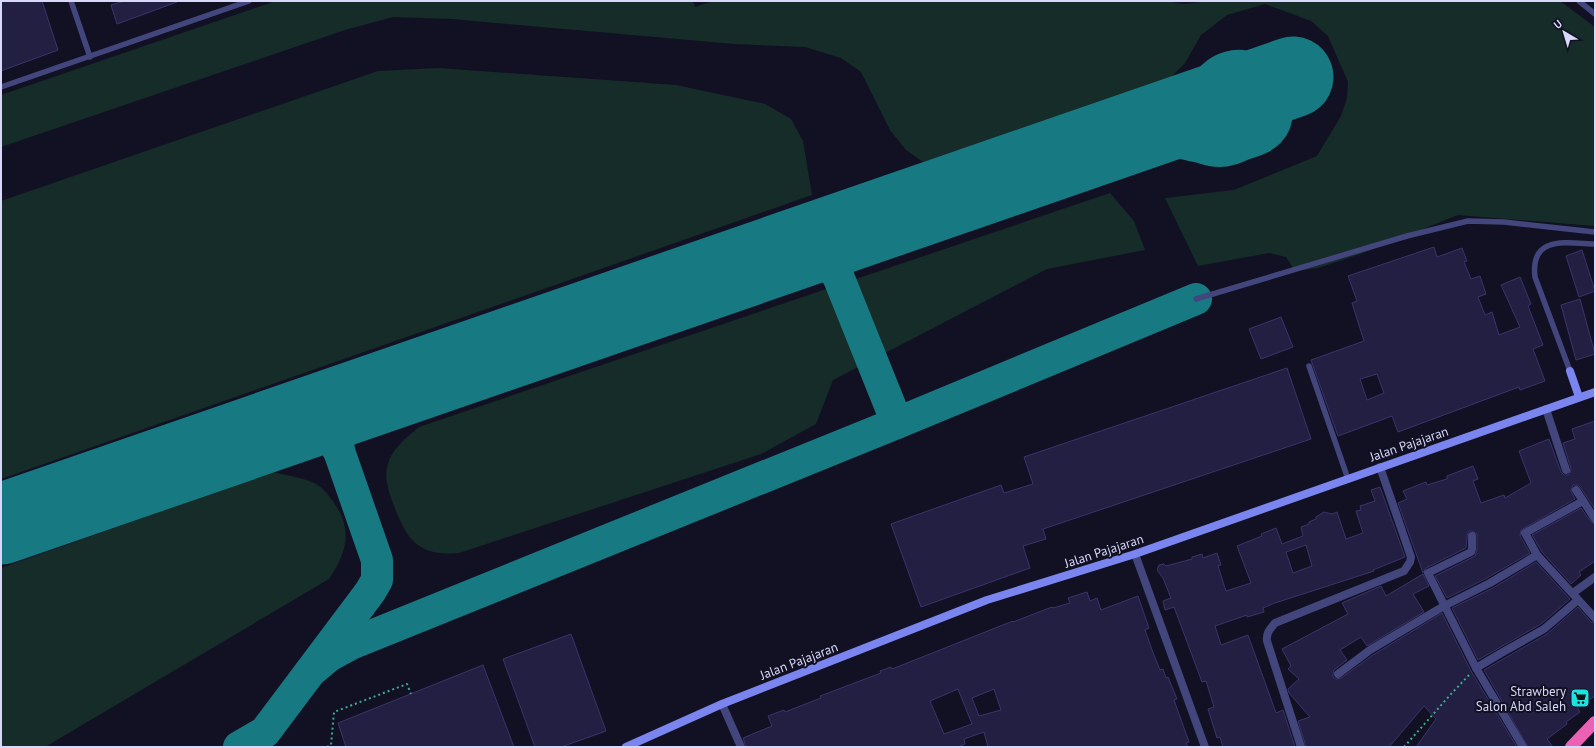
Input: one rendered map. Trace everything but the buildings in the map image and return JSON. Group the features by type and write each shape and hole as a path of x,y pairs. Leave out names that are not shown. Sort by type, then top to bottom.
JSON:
{"highway":[{"path":"1571,747 1595,722"}],"main road":[{"path":"1570,371 1579,397"},
{"name":"Jalan Pajajaran","path":"626,747 722,704 987,600 1135,554 1595,392"}],"street":[{"path":"1546,409 1566,470"},
{"path":"1301,747 1267,641 1267,636 1269,630 1275,623 1404,571 1408,567 1411,556 1380,468"},
{"path":"1576,490 1595,519"},
{"path":"1583,501 1525,533 1537,555 1595,618"},
{"path":"1472,536 1471,552 1428,573 1476,668 1523,747"},
{"path":"1135,554 1205,747"},
{"path":"1338,674 1370,650 1444,606 1490,583 1537,555"},
{"path":"1476,668 1544,630 1595,577"},
{"path":"722,704 741,747"}],"lane":[{"path":"71,1 90,57"},
{"path":"1,86 90,57 249,1"},
{"path":"1579,1 1595,14"},
{"path":"1196,299 1407,236 1468,221 1504,222 1595,232"},
{"path":"1570,371 1535,277 1533,265 1536,257 1548,245 1555,243 1595,244"},
{"path":"1309,366 1348,479"}],"path":[{"path":"1404,747 1476,668"},
{"path":"327,747 331,745 334,712 407,684 411,694"}],"green space":[{"path":"276,1 693,1 695,7 713,1 1165,1 1185,4 1209,1 1560,1 1595,27 1595,226 1458,215 1363,253 1318,268 1295,271 1286,257 1269,253 1198,266 1165,198 1234,190 1317,156 1341,116 1347,98 1348,82 1328,36 1311,21 1265,4 1227,15 1201,35 1185,63 1169,79 923,162 906,150 890,130 861,72 841,58 805,47 734,44 452,19 393,17 345,30 1,147 1,95"},
{"path":"438,68 676,85 765,104 791,119 803,141 812,195 1,479 1,201 378,71"},
{"path":"1110,193 1134,221 1145,250 1047,269 833,380 816,424 761,454 459,553 434,552 425,549 417,544 404,529 392,502 386,473 391,456 395,450 419,427"},
{"path":"272,472 317,484 328,495 339,510 343,520 346,540 340,559 329,579 45,747 1,747 1,568"}],"taxiway":[{"path":"1125,135 1174,115 1188,105 1211,78 1222,70 1230,67 1242,66 1252,70 1262,77 1270,87 1275,98 1277,110 1275,122 1269,132 1257,140 1228,150 1212,150 1136,131"},
{"path":"838,276 832,261 833,249 848,235 860,227"},
{"path":"785,253 802,254 815,257 826,263 838,276 897,423"},
{"path":"311,671 329,656 351,644 897,423 1196,299"},
{"path":"239,747 265,732 370,592 377,580 377,560 339,451 338,440 339,431 344,416 349,410 373,395"},
{"path":"285,426 302,425 316,428 328,436 339,451"}],"runway":[{"path":"1,524 1293,77"}],"place":[{"name":"Strawbery Salon Abd Saleh","path":"1580,698"}]}
